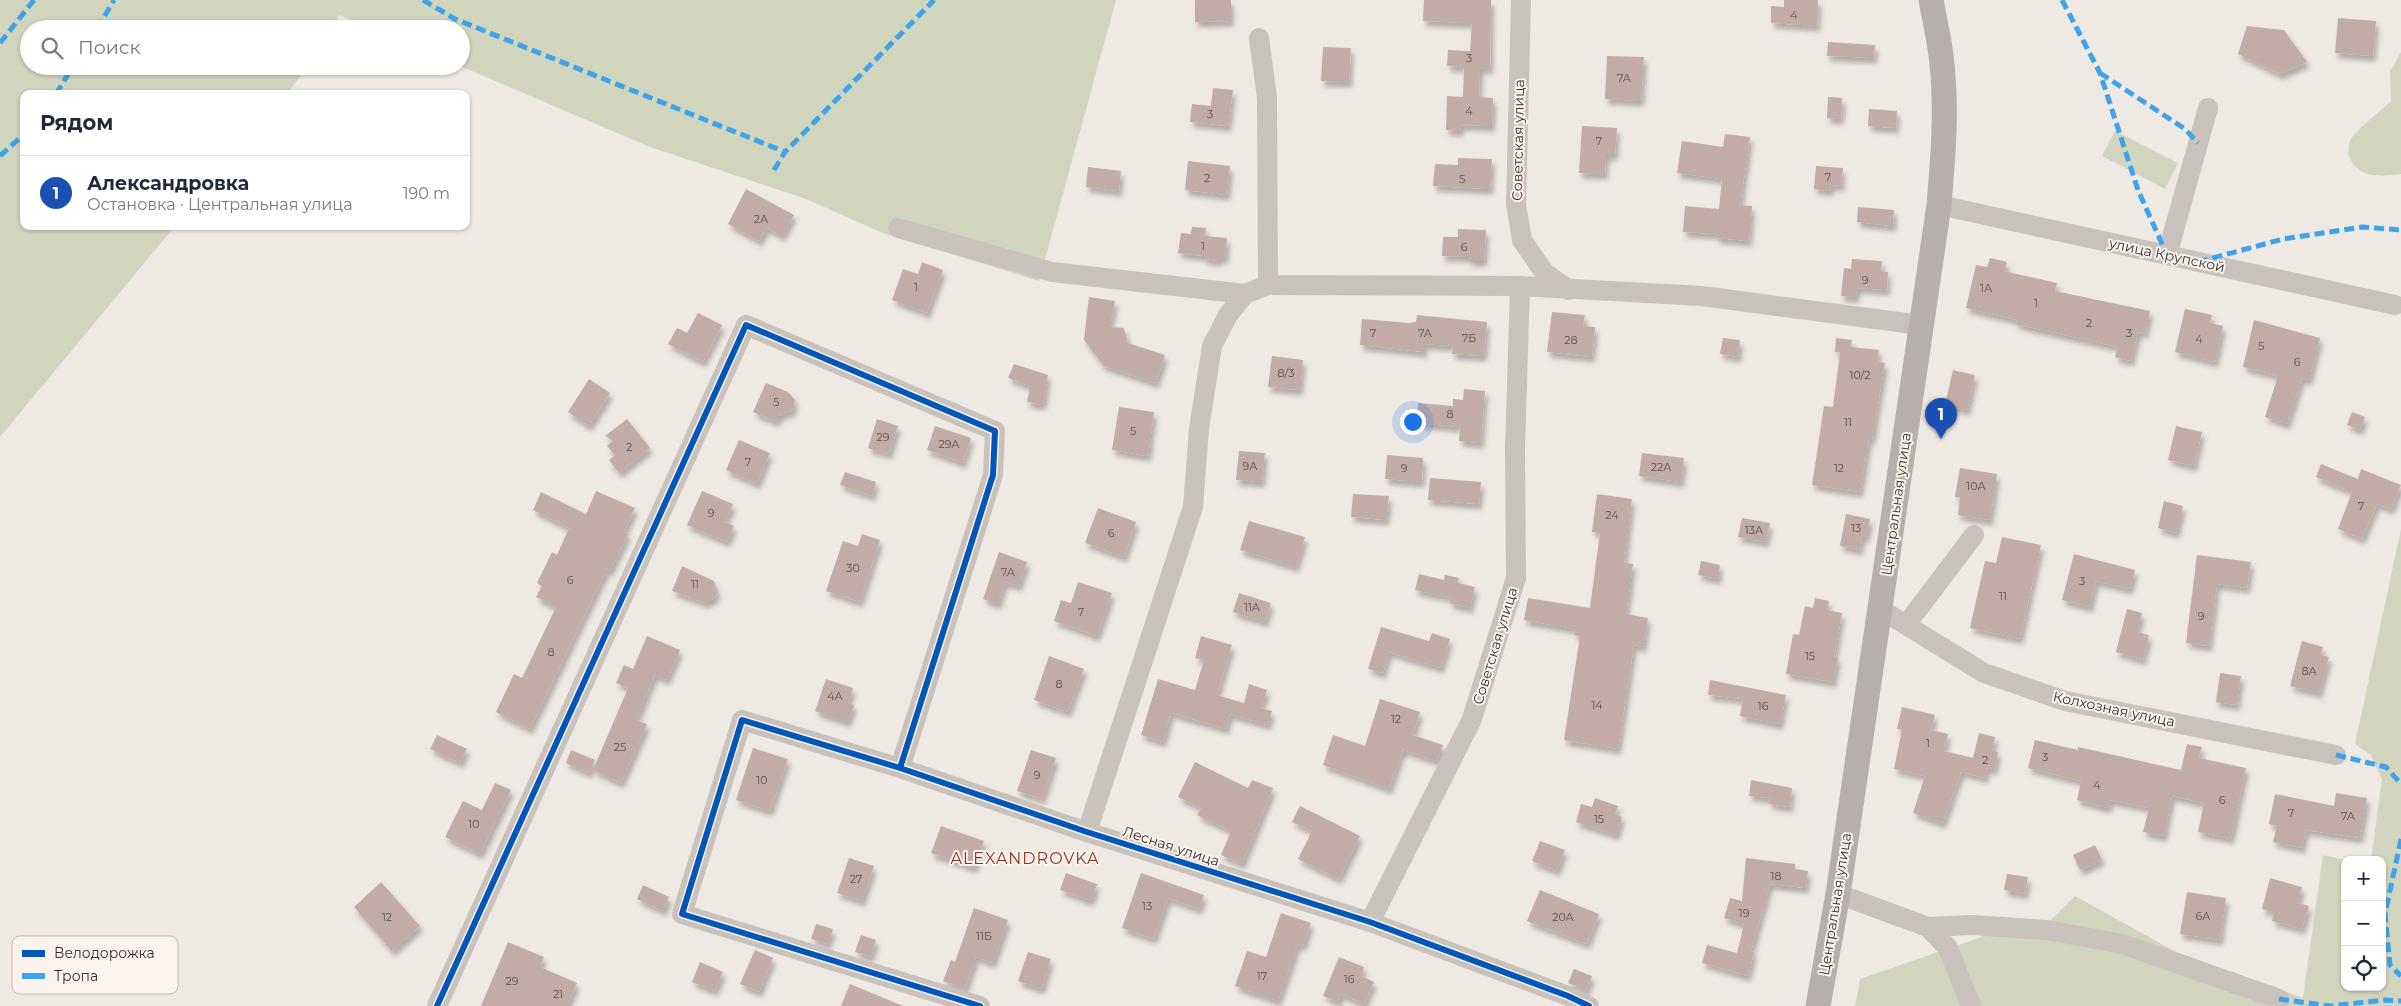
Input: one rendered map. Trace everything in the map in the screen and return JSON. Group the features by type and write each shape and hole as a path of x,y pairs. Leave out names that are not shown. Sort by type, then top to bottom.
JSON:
{"main road":[{"name":"Центральная улица","path":"1818,1006 1838,894 1939,205 1944,147 1944,100 1942,63 1931,0"}],"street":[{"name":"Советская улица","path":"1521,0 1516,204 1520,231 1522,240 1544,272 1569,290"},
{"path":"1259,38 1267,98 1268,285"},
{"path":"2168,255 2208,108"},
{"name":"улица Крупской","path":"1939,205 2394,305"},
{"path":"898,228 1052,272 1245,294 1268,285 1520,286 1702,296 1921,325"},
{"name":"Советская улица","path":"1370,922 1472,719 1516,578 1515,448 1520,286"},
{"path":"1086,832 1193,507 1199,430 1212,346 1228,315 1245,294"},
{"path":"437,1006 746,325 995,431 993,475 900,768"},
{"path":"1906,625 1974,535"},
{"name":"Колхозная улица","path":"1880,609 1984,673 2065,701 2336,755"},
{"name":"Лесная улица","path":"980,1006 682,914 742,720 900,768 1086,832 1370,922 1568,996 1589,1006"},
{"path":"1838,894 1928,927 1971,925 2047,930 2122,944 2279,999"},
{"path":"1928,927 1948,948 1971,1006"}],"green space":[{"path":"0,0 1116,0 1039,281 883,233 806,199 650,147 470,70 470,20 351,20 339,15 336,20 20,20 20,75 302,75 289,90 20,90 20,230 172,230 0,437"},
{"path":"2401,52 2401,174 2372,175 2359,170 2354,165 2349,156 2349,143 2359,130 2391,101 2390,71"},
{"path":"2115,131 2178,163 2165,189 2102,156"},
{"path":"2401,529 2401,1006 1855,1006 1860,979 1990,934 2049,922 2075,896 2174,951 2303,998 2323,855 2341,859 2341,991 2386,991 2386,856 2372,856 2382,779 2371,755 2355,744"}],"building":[{"path":"1195,0 1231,0 1231,21 1195,22"},
{"path":"1424,0 1491,0 1490,69 1480,68 1479,97 1493,98 1492,126 1461,125 1460,131 1446,130 1447,96 1463,97 1464,67 1447,66 1448,50 1470,51 1472,23 1423,21"},
{"path":"1784,0 1818,0 1817,26 1771,23 1771,6 1784,7"},
{"path":"2338,18 2376,21 2373,56 2335,53"},
{"path":"2247,26 2284,30 2307,62 2280,74 2238,54"},
{"path":"1828,42 1875,45 1874,58 1827,56"},
{"path":"1323,47 1351,48 1349,82 1321,81"},
{"path":"1607,56 1644,57 1641,101 1605,99"},
{"path":"1213,88 1233,90 1228,126 1190,122 1192,104 1211,106"},
{"path":"1828,97 1842,98 1841,119 1827,118"},
{"path":"1869,109 1897,111 1896,128 1868,126"},
{"path":"1582,126 1617,128 1615,155 1606,155 1605,174 1579,173"},
{"path":"1725,134 1750,137 1740,205 1752,206 1749,241 1716,238 1717,234 1683,232 1685,206 1719,209 1722,179 1677,173 1682,141 1723,147"},
{"path":"1458,158 1492,159 1490,189 1433,186 1435,164 1458,165"},
{"path":"1188,161 1230,166 1227,195 1185,190"},
{"path":"1816,166 1843,168 1841,186 1831,185 1830,191 1814,189"},
{"path":"1088,167 1121,171 1119,191 1086,187"},
{"path":"746,189 794,215 782,236 767,228 759,241 728,224"},
{"path":"1858,207 1894,210 1893,226 1857,222"},
{"path":"1192,227 1206,228 1205,236 1227,238 1225,258 1219,258 1219,261 1204,259 1204,256 1178,253 1181,233 1191,234"},
{"path":"1458,229 1486,230 1484,261 1469,261 1470,257 1442,256 1443,237 1458,237"},
{"path":"1990,258 2007,262 2004,271 2057,283 2055,291 2150,311 2145,334 2138,332 2131,361 2115,357 2118,347 2016,324 2017,320 1966,308 1976,265 1987,267"},
{"path":"1852,259 1882,261 1881,271 1888,272 1887,290 1857,288 1856,297 1841,296 1844,268 1851,269"},
{"path":"922,262 943,270 927,313 892,300 903,269 918,274"},
{"path":"1089,297 1115,301 1110,327 1124,328 1128,343 1165,355 1156,383 1104,366 1084,340"},
{"path":"2185,309 2212,315 2210,323 2223,326 2215,362 2175,352"},
{"path":"1552,312 1585,315 1583,326 1595,327 1592,357 1547,352"},
{"path":"698,313 722,325 703,362 668,344 677,328 687,333"},
{"path":"1417,315 1487,322 1484,356 1452,354 1453,346 1424,344 1424,352 1360,345 1362,319 1409,323 1416,322"},
{"path":"2254,320 2320,338 2309,380 2302,378 2287,424 2265,417 2277,379 2275,378 2276,375 2243,367"},
{"path":"1723,338 1740,340 1738,357 1720,354"},
{"path":"1836,338 1852,340 1851,347 1879,350 1878,362 1885,363 1872,439 1869,438 1860,492 1812,485 1824,406 1833,407 1840,352 1835,352"},
{"path":"1272,356 1303,360 1300,390 1268,387"},
{"path":"1014,364 1048,375 1043,405 1027,402 1030,386 1008,378"},
{"path":"1953,370 1975,375 1967,410 1945,405"},
{"path":"589,379 610,393 589,426 568,412"},
{"path":"766,383 788,392 795,400 793,410 778,416 776,422 753,412"},
{"path":"1464,389 1485,391 1481,443 1459,441 1460,427 1417,423 1418,403 1453,406 1453,399 1463,400"},
{"path":"1119,407 1154,412 1148,456 1112,450"},
{"path":"2352,412 2365,417 2360,430 2347,425"},
{"path":"627,419 650,448 619,473 609,460 615,455 607,446 613,441 605,436"},
{"path":"877,419 898,426 889,454 868,448"},
{"path":"935,426 971,438 963,463 927,450"},
{"path":"2176,426 2202,432 2194,466 2168,460"},
{"path":"739,440 770,453 757,484 726,470"},
{"path":"1239,451 1265,453 1262,482 1236,480"},
{"path":"1642,453 1684,458 1681,482 1639,476"},
{"path":"1387,455 1423,458 1422,482 1385,479"},
{"path":"2321,464 2358,479 2361,469 2401,485 2391,509 2377,504 2362,539 2338,529 2352,492 2316,477"},
{"path":"1960,468 1997,474 1990,520 1958,515 1960,497 1955,497"},
{"path":"845,472 876,482 872,496 840,485"},
{"path":"1430,478 1481,482 1479,504 1428,500"},
{"path":"596,491 635,508 624,532 628,534 610,571 607,569 530,729 496,712 514,674 522,678 556,607 536,597 542,586 537,583 552,552 557,555 569,528 533,510 541,492 586,514"},
{"path":"702,491 733,504 725,522 734,526 727,542 687,525"},
{"path":"1353,494 1389,496 1386,520 1351,517"},
{"path":"1597,494 1632,499 1624,563 1633,564 1626,614 1648,618 1643,647 1634,645 1618,749 1564,740 1580,636 1574,635 1575,629 1524,620 1528,598 1590,608 1600,533 1592,532"},
{"path":"2164,501 2183,506 2176,533 2158,528"},
{"path":"1098,508 1136,522 1124,557 1085,543"},
{"path":"1846,514 1870,519 1866,537 1862,537 1860,550 1840,546"},
{"path":"1742,518 1770,523 1766,542 1738,537"},
{"path":"1249,521 1305,537 1296,567 1240,550"},
{"path":"862,534 880,540 860,602 826,591 843,541 858,546"},
{"path":"2002,537 2041,545 2020,639 1970,628 1985,561 1996,563"},
{"path":"999,552 1027,562 1019,586 1005,582 998,604 983,599"},
{"path":"2074,554 2135,570 2130,589 2096,581 2090,607 2062,600"},
{"path":"2197,555 2251,562 2247,588 2217,584 2209,646 2186,643"},
{"path":"1701,561 1720,565 1718,579 1698,575"},
{"path":"682,566 714,581 717,592 715,598 705,603 672,591"},
{"path":"1419,574 1444,580 1445,575 1459,578 1458,583 1475,587 1470,608 1449,603 1451,598 1415,590"},
{"path":"1078,582 1112,593 1097,636 1054,621 1061,600 1071,603"},
{"path":"1239,593 1271,603 1265,622 1233,612"},
{"path":"1815,598 1829,601 1827,610 1842,613 1834,657 1838,658 1833,682 1786,674 1793,634 1799,635 1805,606 1813,608"},
{"path":"2127,609 2142,613 2137,632 2149,635 2143,660 2116,652"},
{"path":"1381,627 1429,641 1432,633 1450,639 1441,668 1389,652 1383,673 1368,669"},
{"path":"647,636 680,650 667,680 655,675 636,720 647,724 621,783 593,770 628,688 616,683 624,665 633,669"},
{"path":"1201,636 1232,645 1217,695 1244,703 1249,684 1267,690 1261,708 1272,711 1268,725 1230,714 1226,729 1171,713 1163,742 1141,735 1158,679 1195,690 1204,660 1195,658"},
{"path":"2302,641 2323,647 2321,655 2329,657 2319,693 2290,686"},
{"path":"1049,656 1084,669 1068,712 1034,700"},
{"path":"2220,673 2241,676 2237,705 2216,702"},
{"path":"826,679 853,688 848,703 854,705 848,722 815,711"},
{"path":"1710,680 1786,695 1780,724 1740,716 1743,699 1708,695"},
{"path":"1380,699 1420,712 1413,735 1443,745 1437,761 1403,750 1389,789 1323,765 1333,735 1365,746"},
{"path":"1902,707 1935,715 1931,730 1948,734 1944,751 1973,758 1979,733 1995,737 1992,750 1998,752 1994,770 1987,768 1985,778 1961,772 1943,823 1913,813 1925,776 1894,769 1902,730 1897,729"},
{"path":"437,735 467,749 460,763 430,749"},
{"path":"2035,740 2078,750 2078,747 2181,770 2187,744 2202,747 2199,758 2246,768 2231,839 2198,832 2204,803 2172,796 2164,836 2143,832 2149,808 2110,800 2108,808 2077,800 2081,781 2028,768"},
{"path":"753,748 788,759 770,811 736,800"},
{"path":"571,750 595,760 589,773 566,763"},
{"path":"1031,750 1056,758 1042,799 1017,791"},
{"path":"1195,762 1248,788 1252,780 1273,788 1242,864 1221,855 1231,831 1197,815 1201,808 1178,797"},
{"path":"1751,780 1792,788 1790,807 1769,804 1770,798 1749,796"},
{"path":"495,783 511,790 480,854 445,837 463,801 482,810"},
{"path":"2336,793 2367,798 2360,838 2306,830 2302,848 2273,842 2277,826 2269,824 2275,794 2334,806"},
{"path":"1595,798 1618,806 1615,814 1622,817 1616,835 1576,822 1581,804 1592,807"},
{"path":"1300,806 1360,836 1339,879 1298,859 1312,831 1292,822"},
{"path":"941,826 984,841 974,868 931,853"},
{"path":"1540,841 1565,850 1557,871 1532,861"},
{"path":"2095,845 2102,860 2080,870 2073,855"},
{"path":"849,858 874,866 862,901 837,893"},
{"path":"1746,858 1795,864 1795,869 1808,871 1806,888 1770,884 1751,951 1754,952 1748,976 1702,963 1707,945 1737,953 1744,924 1724,918 1730,898 1742,901"},
{"path":"1066,873 1097,884 1091,901 1060,890"},
{"path":"1141,873 1204,895 1199,909 1168,898 1154,939 1122,928"},
{"path":"2007,874 2028,877 2025,894 2004,890"},
{"path":"2270,878 2302,887 2298,903 2309,906 2302,929 2272,921 2274,912 2262,909"},
{"path":"381,882 420,926 392,951 354,907"},
{"path":"643,885 669,897 663,911 637,899"},
{"path":"1540,890 1599,914 1587,944 1527,921"},
{"path":"2187,892 2226,898 2220,940 2180,934"},
{"path":"974,908 1008,920 993,963 976,957 965,989 943,981 951,960 955,962"},
{"path":"1281,913 1311,923 1303,946 1298,944 1278,1001 1235,986 1247,951 1266,957"},
{"path":"816,924 833,929 828,944 811,939"},
{"path":"861,935 876,940 871,957 855,952"},
{"path":"508,942 544,957 540,967 577,983 567,1006 481,1006"},
{"path":"755,950 773,958 759,992 740,984"},
{"path":"1028,952 1051,959 1042,989 1018,981"},
{"path":"1339,957 1364,967 1361,976 1374,982 1364,1004 1341,994 1338,1002 1323,996"},
{"path":"700,962 723,972 715,991 692,982"},
{"path":"1574,969 1592,976 1586,991 1568,983"},
{"path":"850,984 903,1006 841,1006"}],"marked path":[{"path":"0,43 34,0"},
{"path":"102,20 114,0"},
{"path":"423,0 457,20"},
{"path":"774,170 785,152 934,0"},
{"path":"2062,0 2100,73 2138,190 2167,255"},
{"path":"470,25 785,152"},
{"path":"2100,73 2185,129 2198,143"},
{"path":"58,90 68,75"},
{"path":"0,156 20,138"},
{"path":"2198,262 2283,239 2363,227 2401,230"},
{"path":"2336,755 2386,767 2401,784"},
{"path":"2401,839 2385,914 2390,965 2401,976"},
{"path":"2279,999 2330,1006 2385,1000 2401,1001"}],"cycle path":[{"path":"437,1006 746,325 995,431 993,475 900,768"},
{"path":"980,1006 682,914 742,720 900,768 1087,832 1370,922 1568,996 1589,1006"}],"place":[{"name":"Александровка","path":"1941,439"}],"district":[{"name":"ALEXANDROVKA","path":"1025,858"}]}
